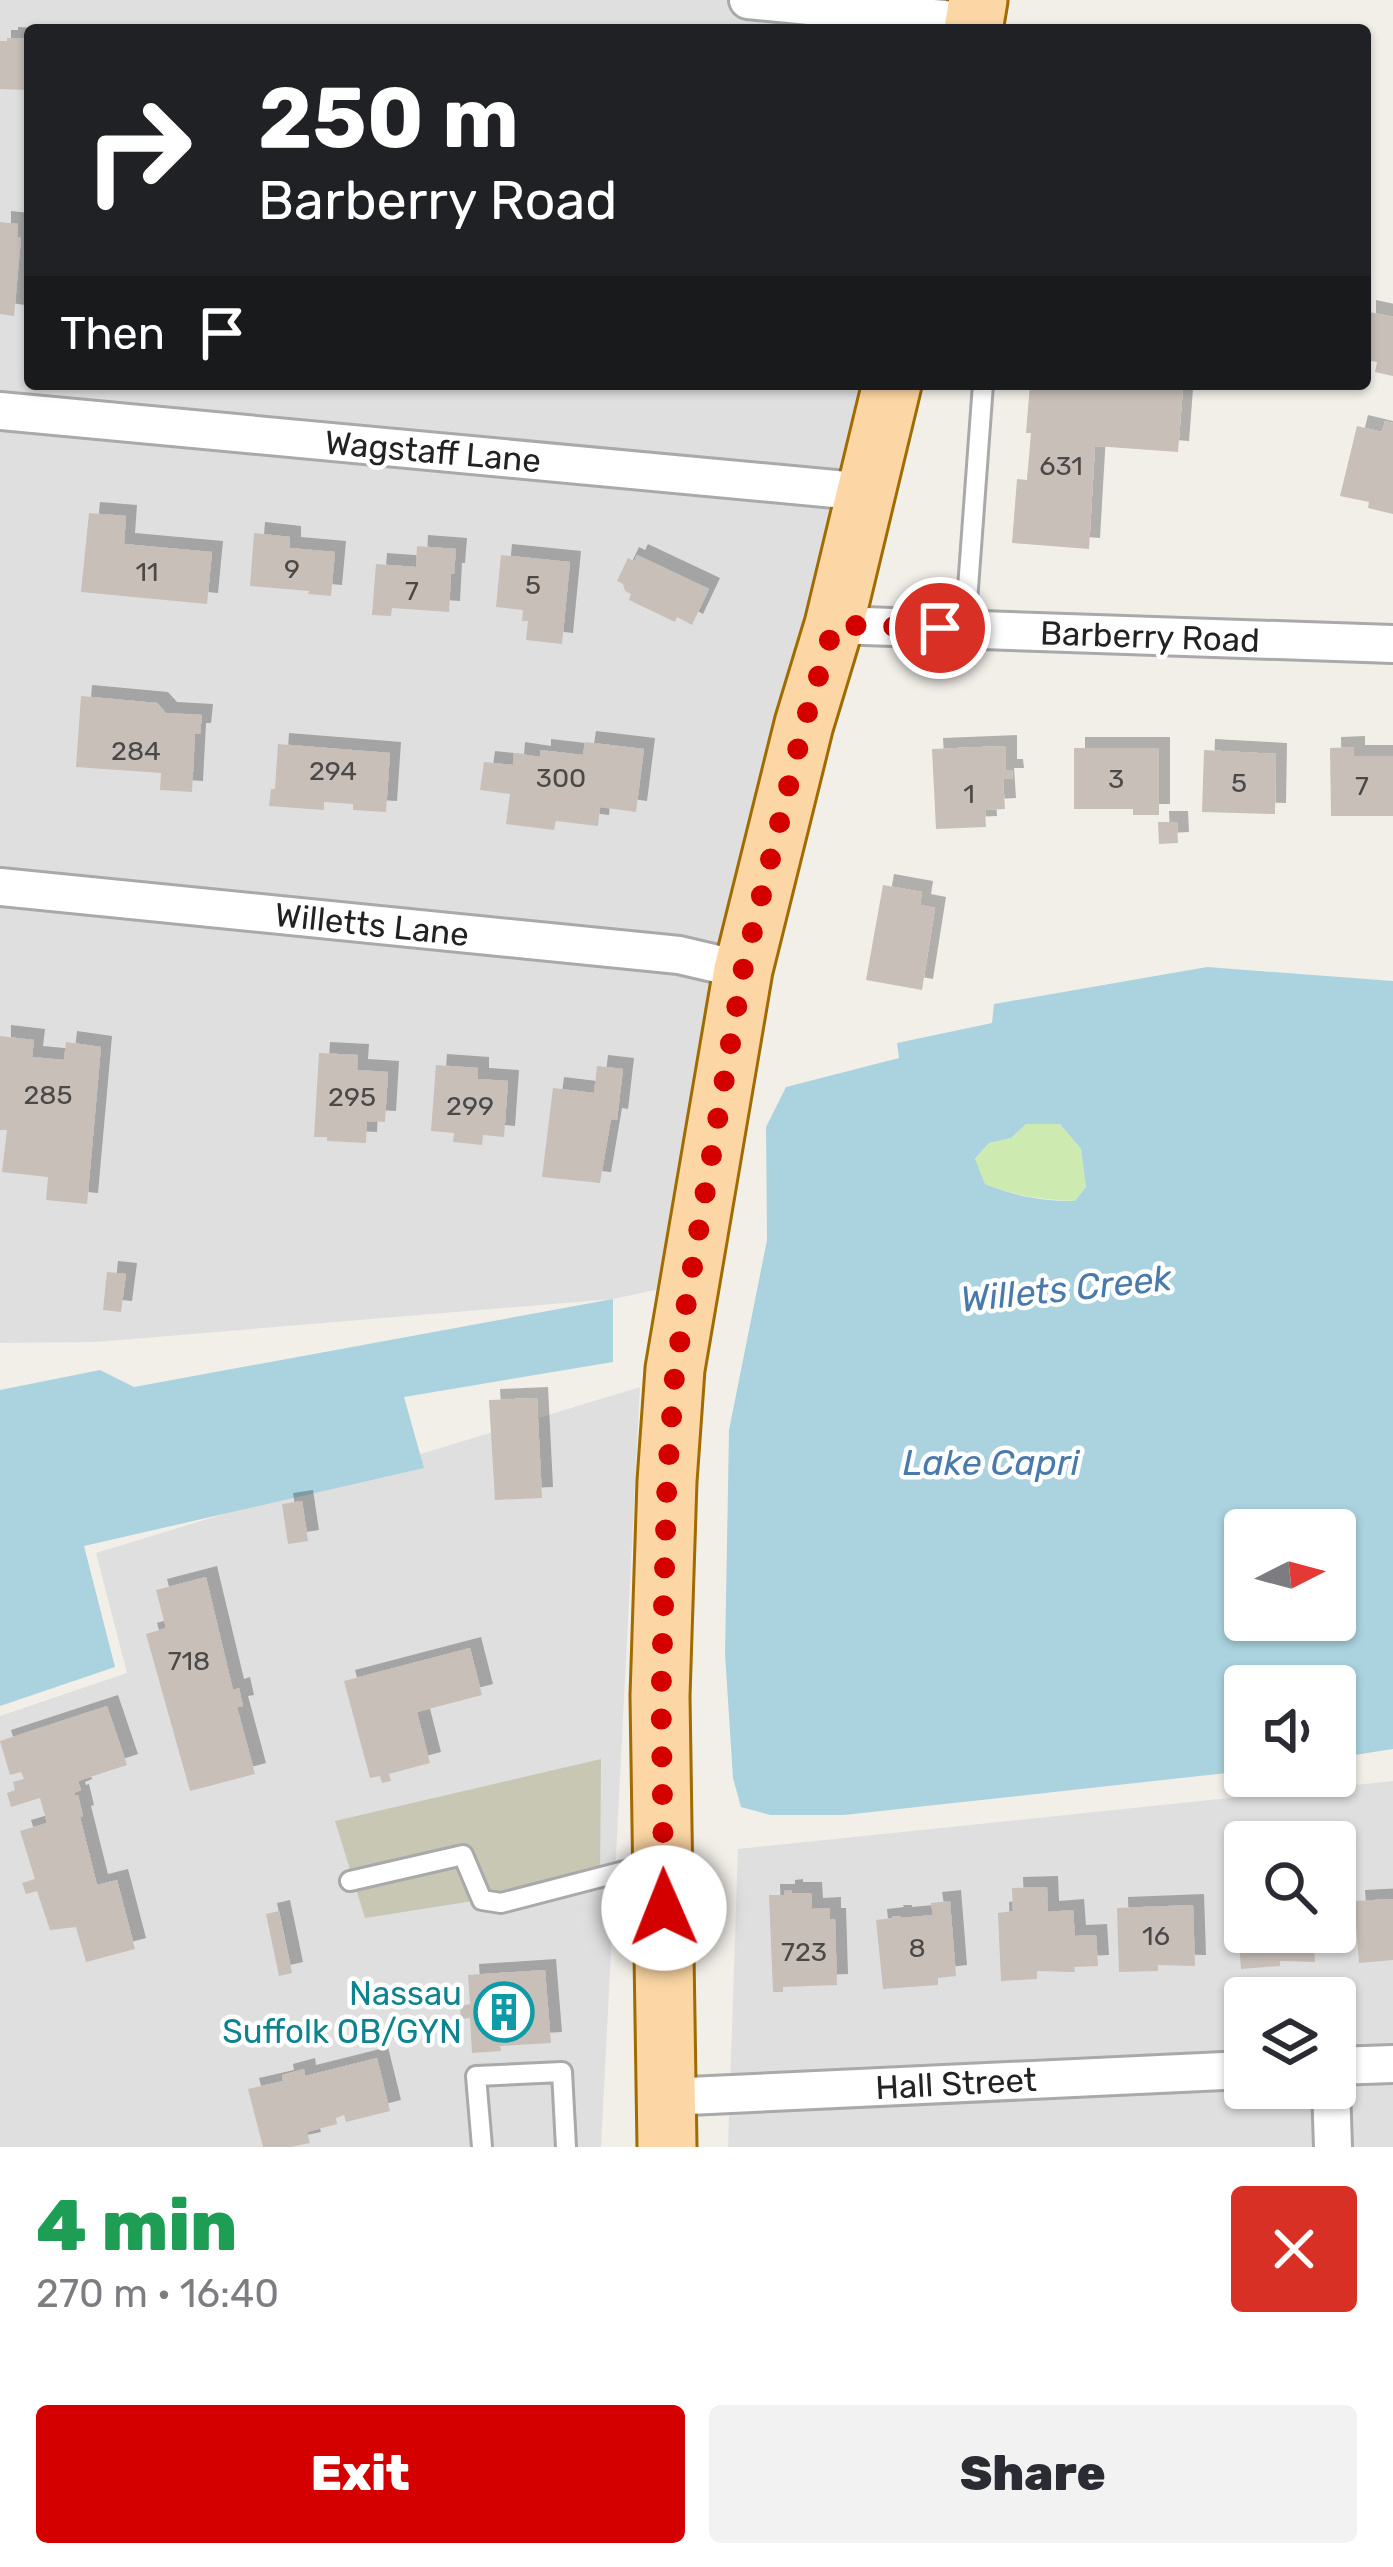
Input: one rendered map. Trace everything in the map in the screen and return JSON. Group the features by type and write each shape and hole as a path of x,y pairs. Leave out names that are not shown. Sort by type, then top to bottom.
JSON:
{"main road":[{"path":"667,2122 661,1696 675,1370 743,970 891,390"}],"street":[{"path":"748,0 975,17"},
{"name":"Wagstaff Lane","path":"0,410 867,492"},
{"name":"Barberry Road","path":"834,625 1393,644"},
{"name":"Willetts Lane","path":"0,886 679,956 743,970"},
{"path":"1356,2065 1393,2064"},
{"name":"Hall Street","path":"667,2122 1224,2072"},
{"path":"1331,2109 1333,2147"}],"lane":[{"path":"965,629 983,390"},
{"path":"350,1881 463,1855 482,1900 501,1903 663,1861"},
{"path":"482,2147 476,2076 562,2072 566,2147"}],"shaded area":[{"path":"0,0 945,0 939,24 24,24 24,390 859,390 660,1289 613,1299 96,1342 0,1343"},
{"path":"640,1387 601,2147 0,2147 0,1716 127,1673 96,1553"},
{"path":"601,1759 600,1881 365,1918 335,1821"},
{"path":"1393,1781 1393,2147 728,2147 738,1849 1239,1797 1356,1797 1356,1785"}],"green space":[{"path":"1026,1124 1060,1124 1081,1149 1086,1187 1075,1201 1029,1197 985,1184 975,1160 989,1143 1011,1138"}],"water":[{"name":"Lake Capri","path":"1207,967 1393,981 1393,1749 1356,1755 1356,1665 1224,1665 1224,1773 844,1815 770,1815 741,1807 733,1778 725,1654 729,1430 767,1240 766,1127 786,1087 899,1058 897,1043 992,1023 994,1004","holes":["1026,1124 1060,1124 1081,1149 1086,1187 1075,1201 1029,1197 985,1184 975,1159 989,1143 1011,1138"]},
{"path":"613,1299 613,1362 404,1397 424,1468 84,1546 115,1667 0,1706 0,1390 100,1370 134,1387"}],"building":[{"path":"24,39 24,90 0,89 0,41"},
{"path":"0,222 18,224 17,237 21,238 14,316 0,314"},
{"path":"1371,312 1393,317 1393,376 1375,372 1377,362 1371,361"},
{"path":"1030,390 1183,390 1178,452 1095,446 1089,549 1012,543 1017,479 1027,480 1031,433 1026,433"},
{"path":"1385,421 1393,423 1393,514 1368,508 1369,502 1340,496 1357,426 1382,432"},
{"path":"89,513 126,516 124,544 212,552 207,604 81,592"},
{"path":"254,533 290,537 290,548 335,552 331,596 250,586"},
{"path":"417,546 456,549 449,612 392,608 391,616 372,615 376,564 416,567"},
{"path":"501,555 570,562 562,644 526,640 528,621 522,621 523,610 496,607"},
{"path":"637,555 709,589 692,625 629,600 631,594 617,581 628,558 634,561"},
{"path":"81,696 157,703 166,713 202,715 200,734 195,734 192,792 160,790 161,773 76,767"},
{"path":"585,742 644,749 636,812 600,807 598,826 556,821 554,830 506,824 510,794 480,790 484,762 513,765 514,753 540,757 540,750 583,755"},
{"path":"278,744 390,753 386,812 324,802 324,810 269,806"},
{"path":"1006,746 1006,770 1012,770 1013,779 1003,779 1005,809 985,810 986,827 936,829 932,749"},
{"path":"1354,747 1354,756 1393,756 1393,816 1331,816 1330,748"},
{"path":"1074,748 1159,748 1159,815 1133,815 1133,809 1074,809"},
{"path":"1204,750 1276,754 1275,814 1202,812"},
{"path":"1158,822 1177,822 1178,843 1159,844"},
{"path":"883,885 922,892 920,905 935,908 922,990 866,980"},
{"path":"0,1036 34,1040 32,1057 64,1060 66,1042 101,1047 87,1204 46,1200 48,1177 2,1172 7,1130 0,1130"},
{"path":"319,1053 358,1055 357,1070 388,1072 385,1122 367,1121 366,1143 314,1137"},
{"path":"436,1065 478,1068 478,1079 508,1081 504,1137 483,1135 482,1145 453,1142 454,1133 431,1131"},
{"path":"597,1066 623,1069 617,1120 611,1119 600,1183 542,1177 553,1088 594,1093"},
{"path":"107,1272 126,1274 121,1312 103,1310"},
{"path":"537,1398 542,1498 495,1500 489,1400"},
{"path":"302,1501 308,1541 288,1544 282,1504"},
{"path":"206,1577 233,1690 239,1688 243,1706 237,1707 255,1774 190,1791 146,1634 166,1628 156,1590"},
{"path":"470,1648 482,1695 417,1712 430,1763 389,1774 391,1781 370,1778 344,1681"},
{"path":"107,1706 127,1765 78,1781 81,1790 74,1793 97,1885 117,1880 135,1949 86,1962 76,1927 50,1930 37,1891 26,1894 22,1883 35,1879 20,1831 47,1823 40,1798 11,1807 7,1793 15,1790 13,1782 24,1779 21,1772 10,1775 0,1741"},
{"path":"1047,1887 1048,1912 1073,1910 1075,1936 1096,1935 1098,1966 1074,1967 1075,1972 1037,1971 1037,1979 1001,1981 998,1913 1013,1911 1012,1888"},
{"path":"792,1890 811,1893 812,1909 830,1908 830,1919 835,1919 837,1985 783,1987 783,1992 773,1992 769,1895"},
{"path":"1393,1899 1393,1960 1359,1963 1356,1901"},
{"path":"950,1901 956,1976 938,1978 938,1985 883,1989 876,1920 933,1915 931,1903"},
{"path":"1193,1905 1195,1966 1158,1965 1158,1971 1119,1972 1117,1908"},
{"path":"279,1911 292,1973 279,1976 266,1914"},
{"path":"1240,1953 1314,1953 1315,1962 1280,1961 1280,1966 1241,1969"},
{"name":"Nassau Suffolk OB/GYN","path":"545,1970 551,2043 472,2053 470,2018 461,2019 460,2006 470,2004 468,1975"},
{"path":"377,2058 390,2111 346,2122 344,2115 336,2118 337,2124 307,2132 310,2143 263,2147 248,2089 283,2081 282,2075 304,2069 305,2076"}],"place":[{"name":"Nassau Suffolk OB/GYN","path":"504,2012"}],"route":[{"path":"664,1908 661,1696 675,1370 743,970 804,724 834,625 940,628"}],"water label":[{"name":"Willets Creek","path":"1066,1288"}]}
